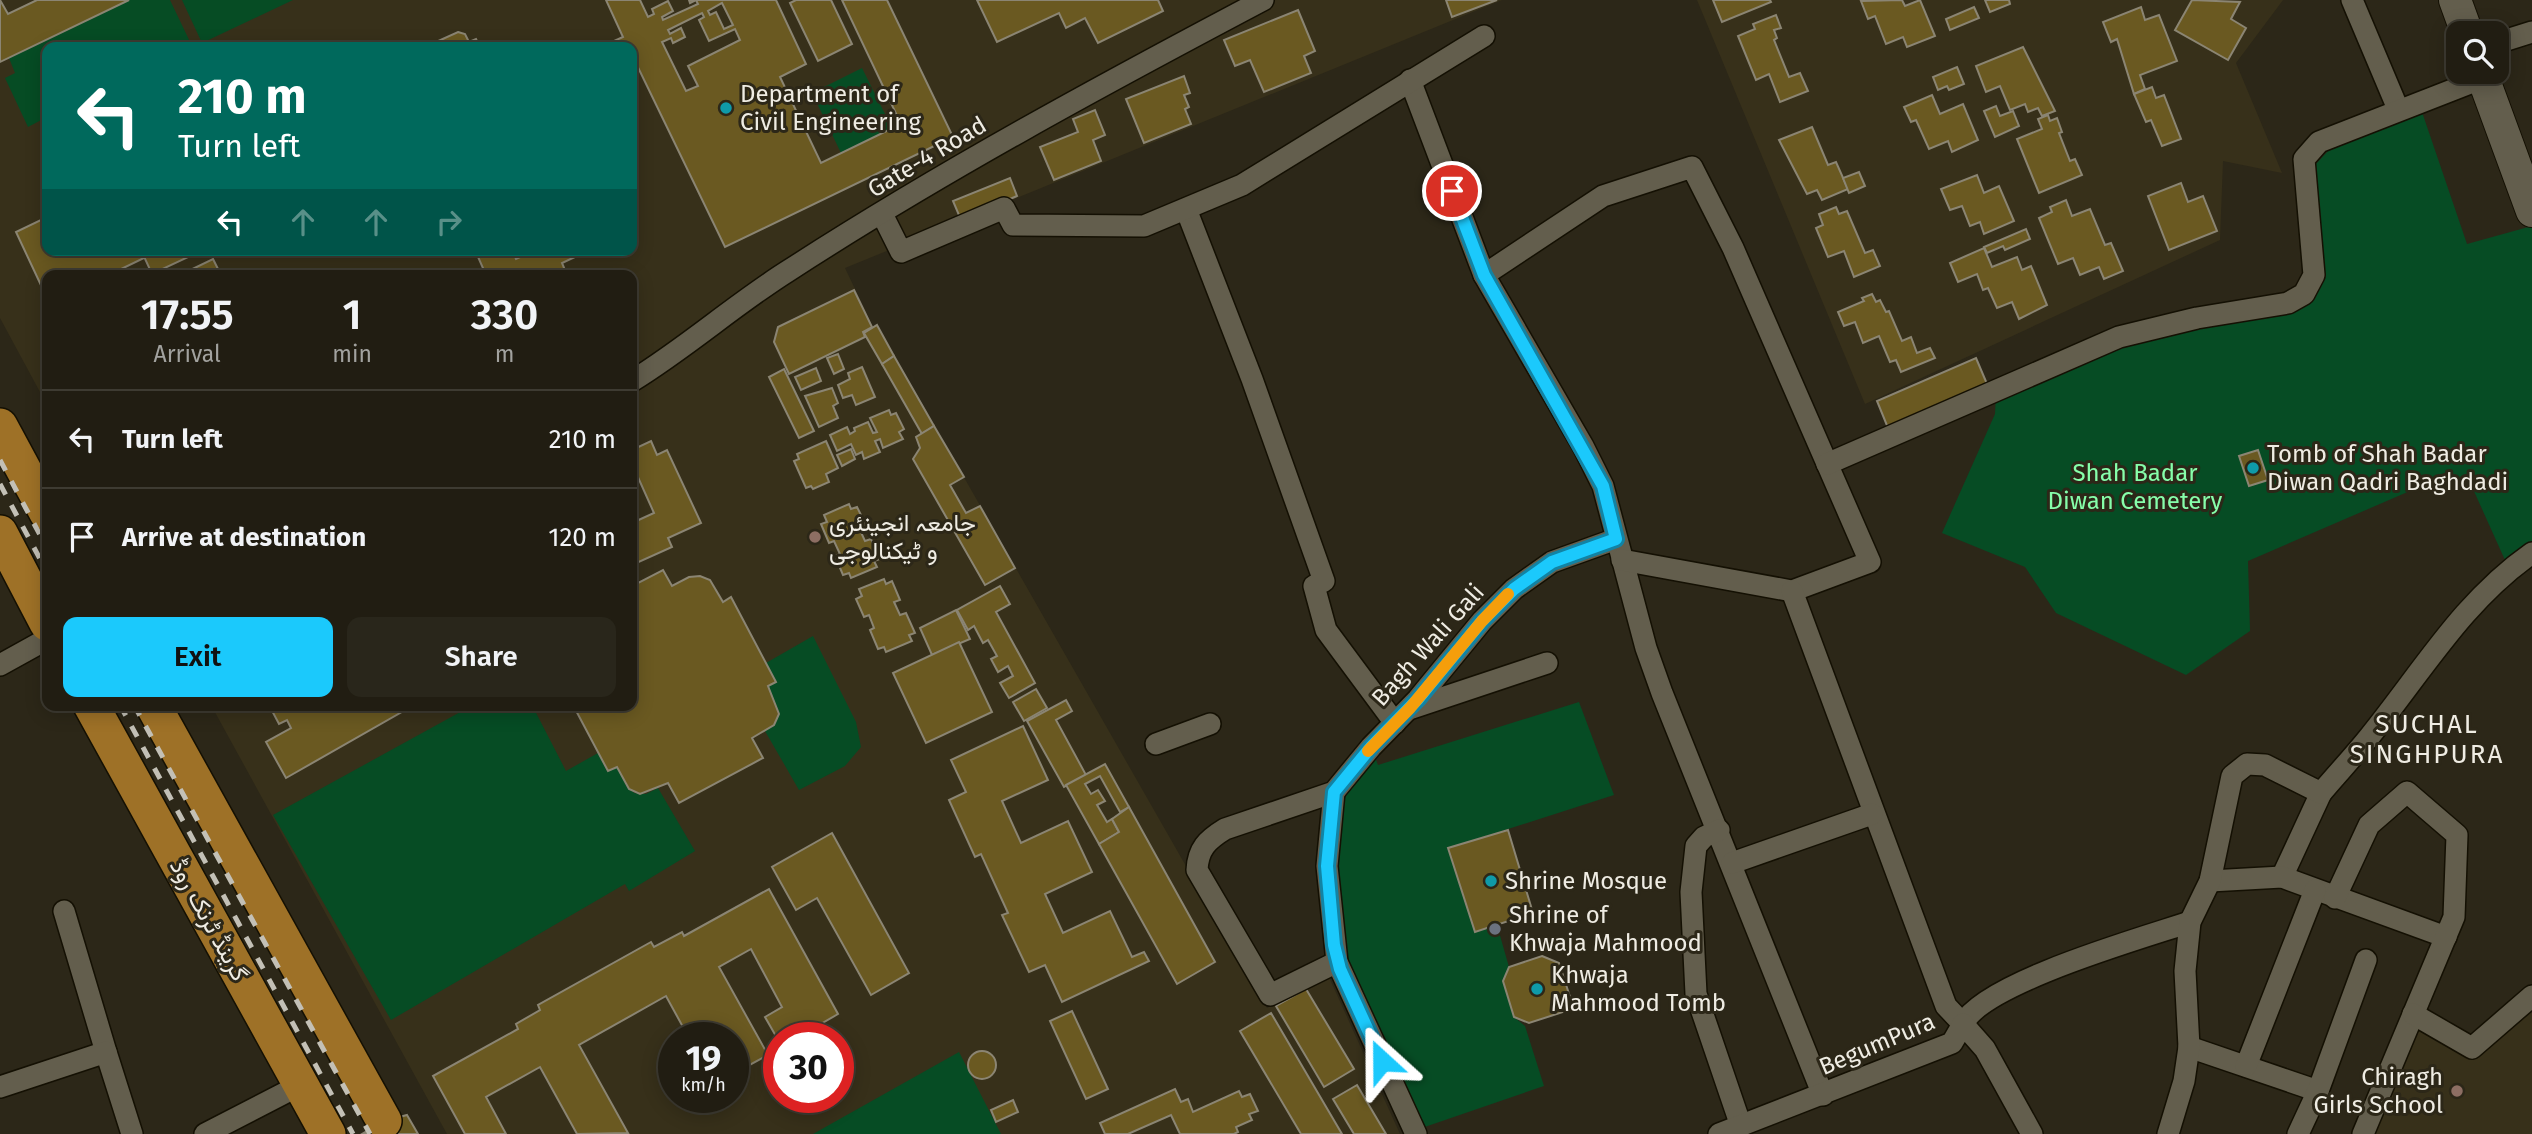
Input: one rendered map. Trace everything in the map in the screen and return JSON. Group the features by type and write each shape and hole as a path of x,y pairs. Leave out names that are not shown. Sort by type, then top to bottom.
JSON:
{"main road":[{"path":"2455,0 2463,21"},
{"path":"2486,84 2527,180 2532,211"},
{"path":"0,426 42,504"},
{"path":"0,534 10,575 42,616"},
{"path":"97,717 128,711"},
{"path":"156,711 384,1121"},
{"name":"گرینڈ ٹرنک روڈ","path":"97,717 328,1134"}],"street":[{"name":"Gate-4 Road","path":"637,377 787,271 1027,128 1263,0"},
{"path":"2352,0 2398,109"},
{"path":"2509,39 2532,32"},
{"path":"882,214 901,252 1004,208 1013,225 1144,226 1242,185 1484,36"},
{"path":"1410,80 1484,275 1583,446 1603,486 1662,693 1823,1095"},
{"path":"1827,464 2119,337 2197,318 2288,303 2304,294 2314,275 2304,159 2319,142 2460,84"},
{"path":"1484,275 1603,196 1692,167 1733,248 1870,562 1792,592 1622,560"},
{"path":"1186,209 1252,379 1324,580 1314,586 1326,630 1402,716 1547,663"},
{"name":"Bagh Wali Gali","path":"1337,962 1270,995 1197,870 1198,854 1210,838 1225,829 1334,792 1482,621 1514,589 1552,562 1616,539"},
{"path":"2282,877 2321,793 2370,736 2467,608 2501,574 2532,553"},
{"path":"1792,592 1872,814 1946,1006 1963,1024 1974,1008 2028,979 2190,922"},
{"path":"0,664 42,642"},
{"path":"1156,744 1210,724"},
{"path":"2168,1134 2185,1081 2189,1047 2185,971 2190,922 2210,881 2232,776 2247,764 2264,765 2321,793"},
{"path":"1334,792 1327,866 1337,962 1416,1134"},
{"path":"2246,1066 2325,894 2369,825 2407,792 2457,835 2454,916 2363,1134"},
{"path":"1732,863 1872,814"},
{"path":"1718,830 1704,837 1696,846 1690,891 1696,994 1741,1126"},
{"path":"2210,881 2282,877 2446,937"},
{"path":"64,911 132,1134"},
{"path":"2298,1134 2318,1091 2366,960"},
{"path":"2413,1014 2472,1048 2532,996"},
{"name":"BegumPura","path":"1719,1134 1952,1043 1963,1024 1985,1049 2032,1134"},
{"path":"2189,1047 2318,1091"},
{"path":"0,1086 106,1052"},
{"path":"205,1134 300,1085"}],"shaded area":[{"name":"جامعہ انجینئری و ٹیکنالوجی","path":"0,0 1502,0 845,268 873,327 877,325 1267,1008 1328,975 1400,1134 447,1134 214,711 637,711 637,270 42,270 42,396 0,318"},
{"path":"1697,0 2283,0 2236,63 2282,173 2223,161 2220,240 1865,404"},
{"name":"Chiragh Girls School","path":"2532,996 2532,1134 2363,1134 2413,1014 2472,1047"}],"green space":[{"path":"129,0 170,0 190,42 42,42"},
{"path":"182,0 293,0 204,42 202,42"},
{"path":"42,42 42,120 28,127 5,78 15,73 9,58"},
{"path":"862,68 892,128 841,153 812,93"},
{"name":"Shah Badar Diwan Cemetery","path":"2422,112 2467,244 2532,226 2532,553 2509,569 2473,489 2433,481 2248,561 2250,631 2186,675 2056,613 2025,567 1942,533 1995,414 1996,395 2120,346 2312,292 2315,165 2328,151"},
{"path":"813,636 856,722 861,747 845,766 799,790 765,731 774,725 779,714 768,686 776,681 766,663"},
{"name":"Shrine of Khwaja Mahmood","path":"1579,702 1614,795 1449,848 1475,931 1497,925 1509,967 1503,982 1514,1017 1525,1026 1544,1086 1413,1131 1340,969 1334,792 1371,747 1378,765"},
{"path":"462,711 535,711 566,771 598,753 607,771 617,767 634,793 646,794 658,788 695,851 629,891 625,884 391,1020 273,815"},
{"path":"959,1052 1001,1134 813,1134"}],"building":[{"path":"0,0 8,14 37,0 129,0 0,62"},
{"name":"Department of Civil Engineering","path":"606,0 640,0 648,17 654,14 652,9 668,1 673,11 662,17 663,20 698,4 696,0 776,0 806,64 780,77 821,163 901,124 842,0 887,0 953,137 725,247 637,65 637,42 614,41 623,37","holes":["722,3 733,25 724,29 716,12 710,15 708,11","702,13 704,17 699,20 709,41 735,29 740,40 688,66 698,86 686,91 662,42 671,38 673,43 685,37 681,28 670,34 668,30"]},
{"name":"Department of Civil Engineering","path":"796,0 831,0 852,44 818,61 790,3"},
{"path":"977,0 1158,0 1163,11 1098,43 1085,18 1066,28 1059,13 997,42"},
{"path":"1446,0 1497,0 1452,17"},
{"path":"1713,0 1770,0 1771,2 1722,22"},
{"path":"1902,0 1905,6 1920,0 1935,36 1907,47 1903,37 1886,44 1875,16 1868,19 1861,1"},
{"path":"1985,0 2009,0 2010,4 1990,12"},
{"path":"2192,0 2240,2 2231,19 2246,28 2228,60 2175,30"},
{"path":"1974,7 1979,18 1950,30 1946,19"},
{"path":"2141,7 2145,20 2159,15 2177,61 2140,75 2145,89 2134,94 2117,39 2111,42 2103,22"},
{"path":"1298,10 1315,51 1304,56 1311,73 1264,92 1250,60 1235,66 1224,40"},
{"path":"1776,15 1781,28 1774,30 1777,38 1774,40 1789,77 1800,73 1808,91 1780,102 1769,74 1756,80 1738,36 1755,29 1753,24"},
{"path":"458,32 465,34 469,42 436,42"},
{"path":"2023,47 2055,111 2042,116 2038,108 2028,112 2025,104 2010,110 2000,86 1986,92 1976,66"},
{"path":"1957,67 1964,84 1949,90 1947,86 1938,90 1933,77"},
{"path":"1184,76 1190,93 1184,95 1189,107 1185,109 1191,124 1144,143 1126,99"},
{"path":"2152,87 2156,98 2164,95 2181,139 2162,146 2151,120 2146,122 2134,94"},
{"path":"1932,95 1940,114 1963,104 1978,140 1952,152 1948,141 1929,149 1916,120 1911,122 1904,107"},
{"path":"1996,106 2000,116 2013,111 2019,126 1995,137 1984,111"},
{"path":"1095,110 1105,135 1093,140 1101,161 1054,180 1040,147 1078,132 1073,119"},
{"path":"2048,115 2050,121 2057,118 2062,132 2059,133 2070,161 2075,159 2082,175 2039,193 2017,139 2042,129 2038,119"},
{"path":"1812,127 1828,165 1836,162 1848,189 1822,200 1817,190 1807,194 1779,140"},
{"path":"1859,172 1865,186 1849,193 1843,178"},
{"path":"1977,175 1984,193 1999,186 2014,221 1984,234 1980,222 1970,226 1962,206 1950,210 1941,189"},
{"path":"1010,178 1017,196 961,220 953,201"},
{"path":"2181,183 2188,202 2203,196 2217,231 2169,250 2148,196"},
{"path":"2066,200 2072,216 2090,209 2105,245 2111,243 2123,271 2104,279 2099,267 2080,275 2073,258 2058,264 2039,218 2052,212 2050,207"},
{"path":"1836,207 1839,214 1847,211 1865,253 1873,250 1880,266 1854,277 1844,251 1828,257 1816,228 1823,225 1819,214"},
{"path":"42,219 42,256 144,258 119,270 42,270 42,287 16,232"},
{"path":"2026,229 2030,239 2005,250 2003,246 1987,253 1984,247"},
{"path":"1984,248 1992,267 2017,257 2022,270 2031,266 2047,305 2019,319 2012,302 1997,308 1988,288 1983,290 1977,274 1958,282 1950,263"},
{"path":"144,256 190,256 160,270 150,270"},
{"path":"478,256 515,256 516,259 523,256 575,257 562,263 565,270 484,270"},
{"path":"213,259 218,270 190,270"},
{"path":"854,290 872,327 863,332 865,337 789,374 774,342 778,327"},
{"path":"1872,294 1876,302 1880,300 1886,312 1889,311 1902,341 1911,337 1917,353 1930,348 1935,358 1901,372 1896,360 1890,362 1879,336 1863,343 1855,322 1844,326 1838,312 1864,301 1862,298"},
{"path":"877,325 894,356 882,364 864,333"},
{"path":"838,354 844,369 834,374 827,358"},
{"path":"894,356 934,426 922,434 882,364"},
{"path":"1976,358 1990,391 1890,433 1877,401"},
{"path":"862,367 875,397 856,405 852,395 843,398 838,385 850,379 848,373"},
{"path":"816,368 821,381 801,390 795,377"},
{"path":"784,369 814,431 799,438 769,377"},
{"path":"832,388 838,403 833,406 838,418 819,427 805,396"},
{"path":"889,410 891,415 896,413 904,429 899,432 903,439 883,448 880,439 875,441 880,452 864,459 862,452 856,455 851,444 837,451 830,435 847,427 850,434 855,431 854,428 868,422 873,433 877,432 870,418"},
{"path":"934,426 964,477 950,485 966,513 980,506 1015,568 985,585 913,459 920,448 916,437"},
{"path":"651,441 657,455 667,450 701,523 668,538 672,547 637,563 637,521 654,513 637,475 637,448"},
{"path":"826,441 838,468 826,474 829,482 813,489 811,486 806,488 794,461 799,459 797,454"},
{"path":"851,449 855,459 842,466 837,455"},
{"name":"Tomb of Shah Badar Diwan Qadri Baghdadi","path":"2258,450 2268,480 2249,486 2239,456"},
{"path":"849,504 851,509 857,507 866,525 859,528 865,541 871,539 880,559 874,561 877,567 851,578 849,573 843,575 835,556 840,554 834,541 829,543 821,524 827,522 824,515"},
{"path":"663,570 672,586 689,577 700,576 710,580 723,602 731,597 776,682 768,686 779,714 774,725 752,738 763,758 679,803 668,783 640,794 629,789 617,767 608,771 576,711 637,711 637,583"},
{"path":"884,579 886,584 892,581 900,600 894,602 900,615 906,613 915,633 909,635 912,641 886,652 884,647 878,649 870,630 874,628 869,615 864,617 856,599 862,596 859,589"},
{"path":"1000,586 1010,604 996,612 1035,683 1009,698 1000,683 1013,676 1008,666 998,672 991,659 997,656 988,640 983,643 974,626 968,630 957,610"},
{"path":"956,610 970,639 932,655 920,628"},
{"path":"959,642 992,712 926,743 893,673"},
{"path":"1036,689 1047,708 1024,721 1013,702"},
{"path":"1066,700 1072,711 1056,720 1086,775 1064,787 1027,721"},
{"path":"272,711 403,711 286,778 266,742 291,728 287,720 279,724"},
{"path":"1023,726 1048,780 1002,801 1021,843 1068,821 1092,872 1045,894 1063,933 1110,911 1132,957 1144,952 1149,961 1062,1002 1045,965 1029,972 1002,915 1008,913 981,854 975,857 949,800 966,792 951,760"},
{"path":"1105,764 1129,807 1120,812 1100,776 1085,784 1091,794 1098,790 1105,801 1097,805 1107,822 1112,819 1119,832 1099,844 1066,785"},
{"path":"1129,807 1215,962 1177,984 1099,844 1119,832 1112,819"},
{"name":"Shrine Mosque","path":"1508,830 1533,913 1475,932 1448,848"},
{"path":"832,833 909,973 871,995 817,898 796,910 772,867"},
{"path":"769,889 838,1014 824,1022 768,1022 765,1017 782,1007 751,949 719,967 763,1046 763,1058 749,1065 749,1022 680,1022 666,996 579,1045 628,1133 577,1134 540,1067 486,1097 506,1134 465,1134 433,1076 518,1029 516,1024 540,1010 538,1005 651,942 654,947 682,932 684,936"},
{"name":"Khwaja Mahmood Tomb","path":"1542,956 1559,963 1570,997 1563,1012 1529,1023 1514,1017 1503,981 1509,967"},
{"path":"1306,989 1354,1069 1324,1087 1276,1006"},
{"path":"1072,1011 1108,1089 1086,1099 1050,1021"},
{"path":"1271,1013 1342,1134 1301,1134 1240,1031"},
{"path":"982,1051 992,1055 996,1065 992,1075 982,1079 972,1075 968,1065 972,1055"},
{"path":"1357,1085 1386,1134 1354,1134 1333,1099"},
{"path":"1175,1089 1181,1102 1188,1099 1193,1112 1239,1091 1242,1097 1250,1094 1258,1111 1249,1114 1252,1120 1236,1127 1238,1132 1234,1134 1180,1134 1171,1115 1128,1134 1105,1134 1100,1123"},
{"path":"1013,1100 1018,1112 996,1122 991,1110"},
{"path":"407,1115 418,1134 362,1134 384,1121"}],"railway":[{"path":"0,460 42,539"},
{"path":"0,484 42,563"},
{"path":"123,711 353,1134"},
{"path":"137,711 370,1134"}],"slow traffic":[{"path":"1368,751 1410,708 1482,621 1508,594"}],"place":[{"name":"Department of Civil Engineering","path":"726,108"},
{"name":"Tomb of Shah Badar Diwan Qadri Baghdadi","path":"2253,468"},
{"name":"جامعہ انجینئری و ٹیکنالوجی","path":"815,537"},
{"name":"Shrine Mosque","path":"1491,881"},
{"name":"Shrine of Khwaja Mahmood","path":"1495,929"},
{"name":"Khwaja Mahmood Tomb","path":"1537,989"},
{"name":"Chiragh Girls School","path":"2457,1091"}],"district":[{"name":"SUCHAL SINGHPURA","path":"2427,739"}],"route":[{"path":"1382,1061 1340,969 1334,945 1327,866 1334,792 1371,747 1418,699 1482,621 1514,589 1552,562 1616,539 1603,486 1583,446 1484,275 1452,191"}]}
